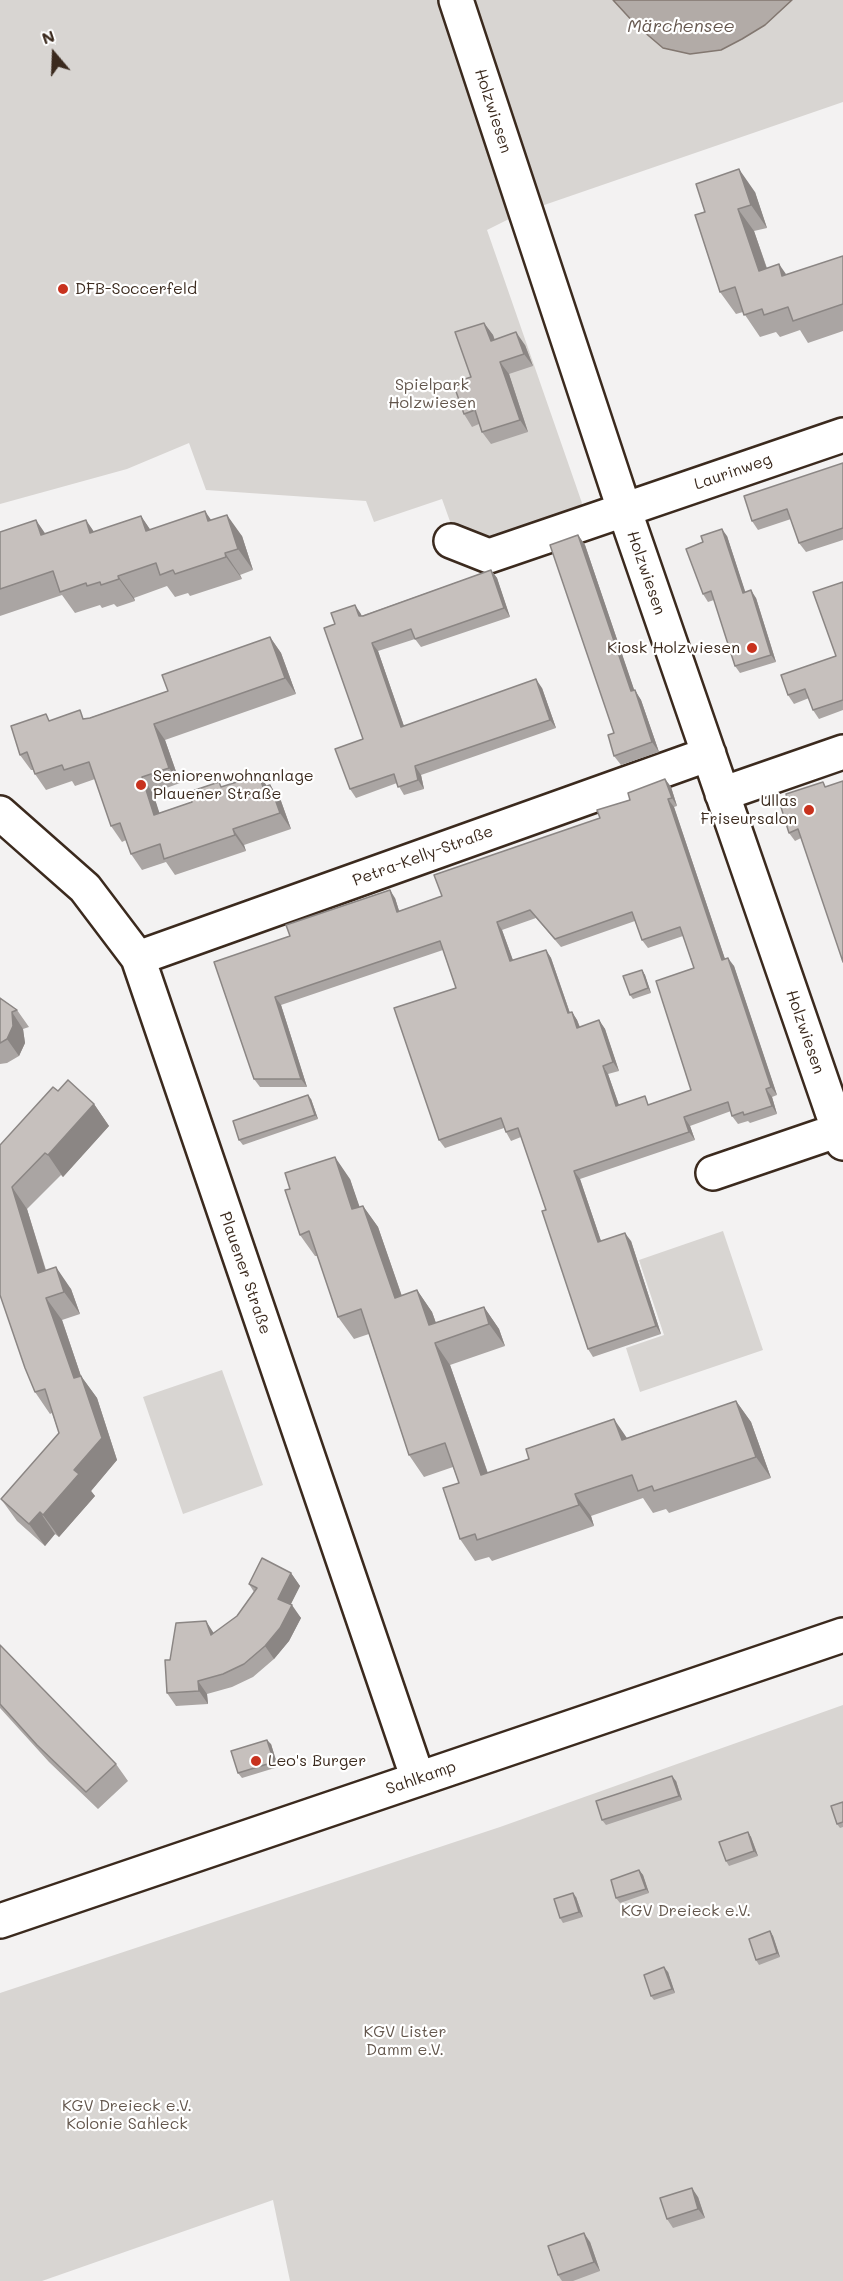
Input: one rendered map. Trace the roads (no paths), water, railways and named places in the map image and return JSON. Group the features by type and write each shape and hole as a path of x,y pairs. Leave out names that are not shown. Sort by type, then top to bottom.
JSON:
{"street":[{"name":"Holzwiesen","path":"456,0 624,509 841,1137"},
{"name":"Laurinweg","path":"451,541 489,556 843,435"},
{"path":"722,794 843,752"},
{"name":"Petra-Kelly-Straße","path":"138,958 709,754"},
{"name":"Plauener Straße","path":"0,813 85,888 138,958 417,1779"},
{"path":"713,1173 841,1137"},
{"name":"Sahlkamp","path":"0,1921 843,1635"}],"water":[{"name":"Märchensee","path":"613,0 792,0 765,25 742,39 721,50 690,54 663,48 636,25"}],"place":[{"name":"DFB-Soccerfeld","path":"63,289"},
{"name":"Kiosk Holzwiesen","path":"752,648"},
{"name":"Seniorenwohnanlage Plauener Straße","path":"141,785"},
{"name":"Ullas Friseursalon","path":"809,810"},
{"name":"Leo's Burger","path":"256,1761"}],"park label":[{"name":"Spielpark Holzwiesen","path":"432,394"},
{"name":"KGV Dreieck e.V.","path":"686,1911"},
{"name":"KGV Lister Damm e.V.","path":"405,2041"},
{"name":"KGV Dreieck e.V. Kolonie Sahleck","path":"127,2115"}]}
